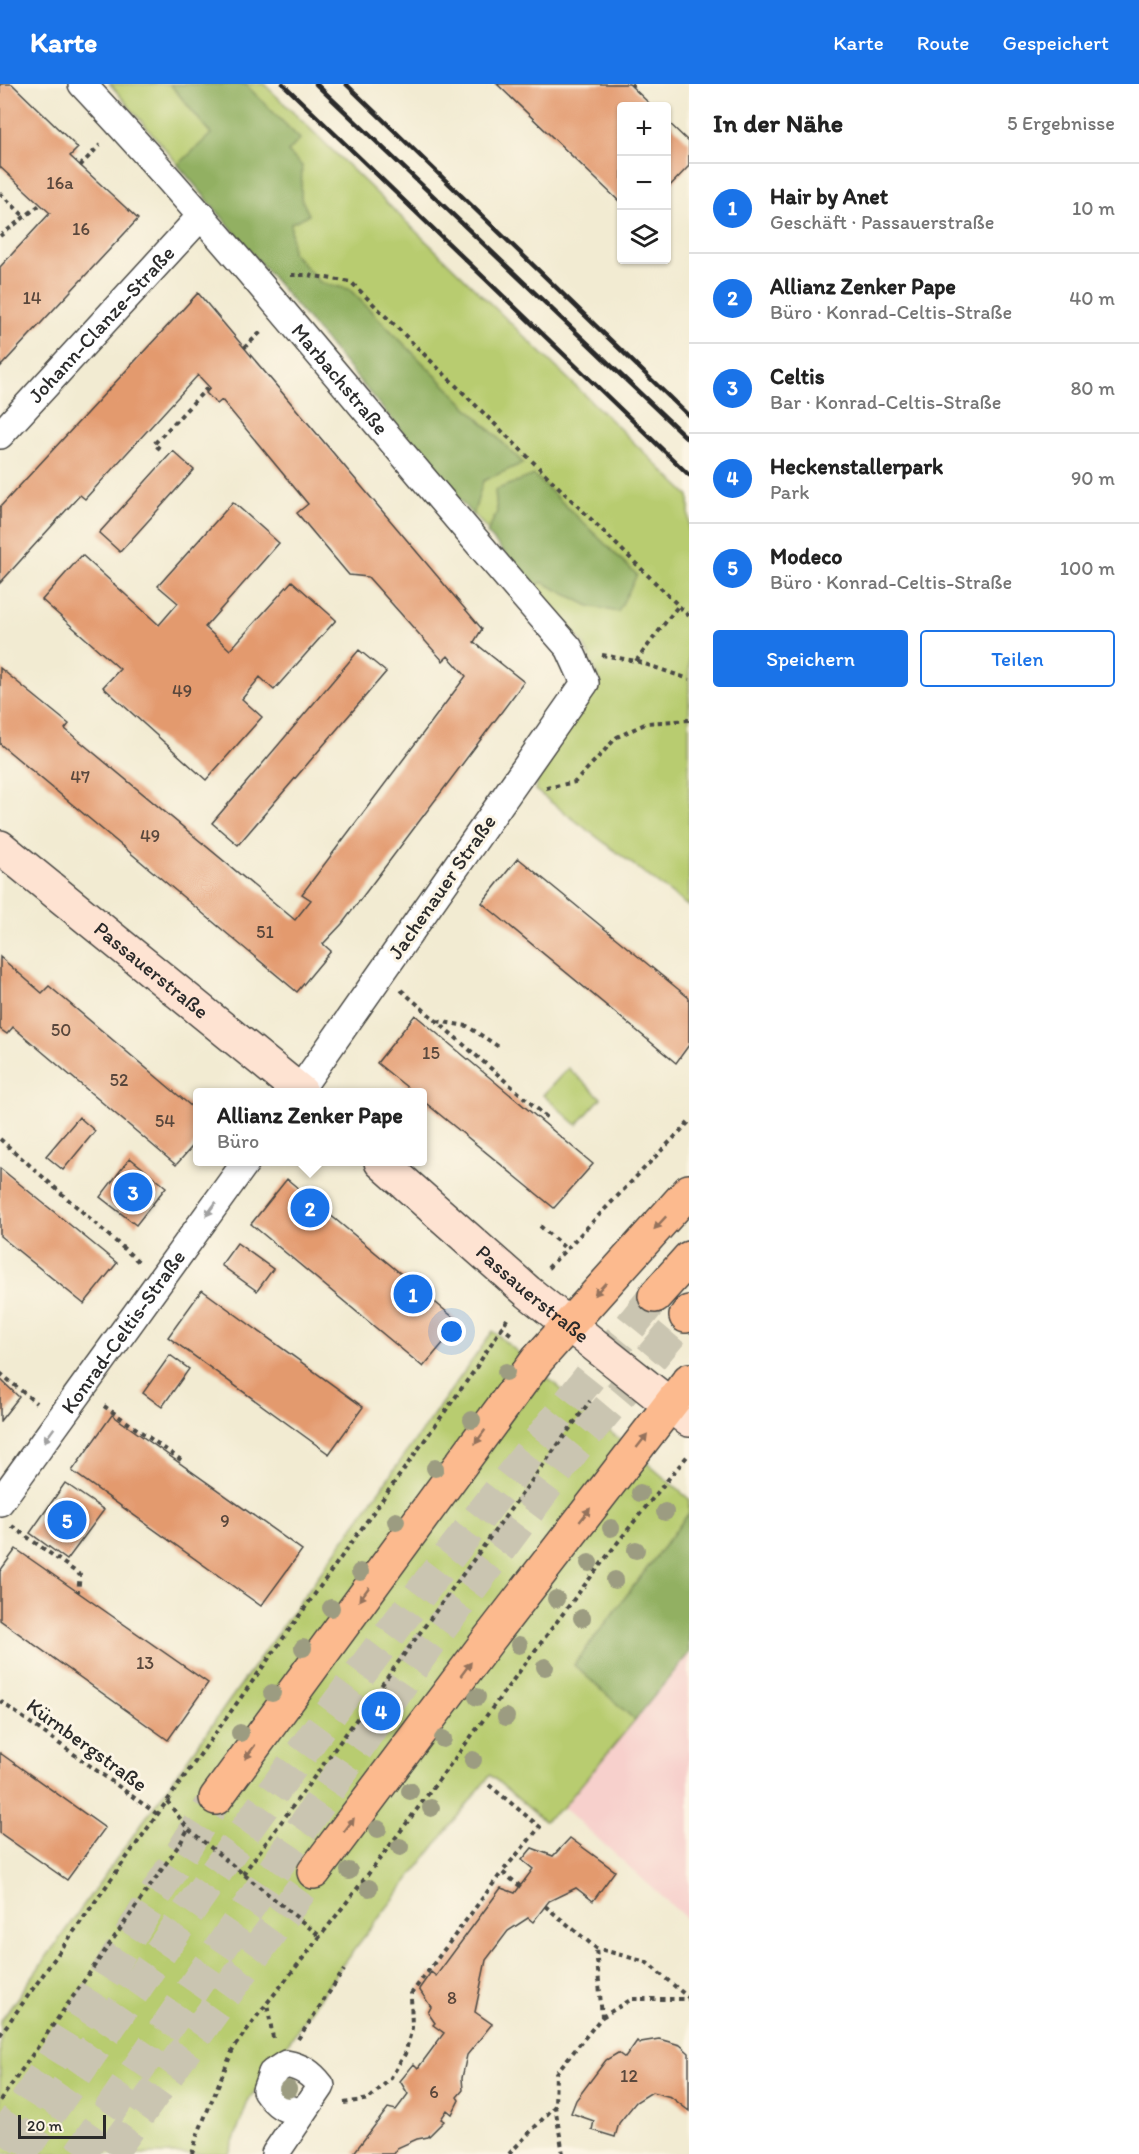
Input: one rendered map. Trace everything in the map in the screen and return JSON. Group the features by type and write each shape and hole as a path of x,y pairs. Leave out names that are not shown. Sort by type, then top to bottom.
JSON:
{"highway":[{"path":"216,1798 507,1400 568,1323 689,1191"},
{"path":"655,1296 689,1258"},
{"path":"314,1872 683,1402"}],"street":[{"name":"Marbachstraße","path":"82,84 202,215 365,412 569,648 585,682"},
{"name":"Johann-Clanze-Straße","path":"0,435 202,215"},
{"name":"Jachenauer Straße","path":"303,1088 585,682"},
{"name":"Passauerstraße","path":"0,847 295,1088"},
{"name":"Konrad-Celtis-Straße","path":"4,1513 58,1422 242,1166"},
{"name":"Passauerstraße","path":"387,1166 528,1292 568,1323 683,1402"},
{"path":"275,2154 321,2086 299,2066 282,2067 272,2073 266,2090 274,2102 286,2110 307,2105"}],"path":[{"path":"0,193 26,218"},
{"path":"0,236 26,218 41,204"},
{"path":"260,284 275,276 308,274 351,282 689,616"},
{"path":"160,449 154,444 208,387"},
{"path":"636,662 678,606"},
{"path":"569,648 636,662 689,679"},
{"path":"535,790 575,782 617,737 647,723 689,720"},
{"path":"382,973 549,1120"},
{"path":"437,1021 467,1026 499,1047"},
{"path":"540,1226 565,1248 689,1122"},
{"path":"0,1138 66,1200 160,1280"},
{"path":"0,2035 474,1371 500,1326 512,1335"},
{"path":"0,1373 58,1422"},
{"path":"81,1390 181,1460"},
{"path":"243,1874 590,1401"},
{"path":"192,2154 197,2136 234,2047 321,1937 619,1539 689,1454"},
{"path":"4,1513 80,1575 78,1592"},
{"name":"Kürnbergstraße","path":"0,1701 158,1814"},
{"path":"307,2105 339,2104 369,2099 390,2079 405,2054 412,2028 411,1994 502,1872 540,1827 489,1785"},
{"path":"167,1801 188,1829 321,1937"},
{"path":"0,2101 188,1829"},
{"path":"502,1872 520,1886"},
{"path":"545,1906 596,1948 646,1962 689,1998"},
{"path":"596,1948 602,2017"},
{"path":"282,2067 344,1970"},
{"path":"563,2154 555,2106 556,2073 602,2017 632,1999 689,1998"},
{"path":"267,2003 282,2067"},
{"path":"509,2154 555,2106"}],"shaded area":[{"path":"689,1653 689,1921 563,1807"}],"green space":[{"path":"110,84 264,84 689,496 689,907 535,790 542,763 586,704 600,681 583,643"},
{"path":"170,84 245,84 300,139 288,152 302,166 301,198 309,215 291,223 292,252 321,283 349,289 523,463 483,481 473,516 178,165 211,134"},
{"path":"534,475 637,575 618,612 589,606 542,582 534,587 487,533 497,512 495,490"},
{"path":"568,1068 601,1098 577,1125 543,1095"},
{"path":"493,1331 689,1499 689,1513 574,1665 635,1720 563,1807 544,1821 490,1775 343,1964 248,2101 229,2154 0,2154 0,2022"},
{"path":"689,1513 689,1653 635,1720 574,1665"}],"building":[{"path":"0,84 12,84 78,148 70,156 138,219 0,367 0,267 50,213 0,167"},
{"path":"497,84 629,84 648,102 617,102 617,199"},
{"path":"671,125 689,142 689,166 671,185"},
{"path":"198,293 482,629 474,642 524,682 342,924 323,944 331,951 297,992 0,744 0,668 69,724 65,729 295,920 311,900 302,894 466,676 448,656 443,661 368,577 349,575 297,513 308,504 222,400 217,404 206,393 210,388 198,375 85,499 80,495 0,583 0,507"},
{"path":"173,451 194,470 120,552 99,533"},
{"path":"233,502 279,543 205,627 230,650 292,581 336,620 274,690 260,677 242,699 262,717 206,780 103,687 120,669 42,600 82,555 159,625 178,603 158,586"},
{"path":"359,650 386,672 238,845 212,823"},
{"path":"518,858 689,998 689,1045 676,1063 482,903"},
{"path":"0,957 42,993 49,986 193,1108 193,1146 176,1165 13,1027 7,1034 0,1029"},
{"path":"415,1015 593,1164 554,1208 427,1104 427,1088 408,1088 377,1063"},
{"path":"79,1117 95,1131 63,1170 46,1156"},
{"path":"130,1158 166,1187 136,1225 100,1197"},
{"path":"0,1168 117,1263 84,1304 0,1236"},
{"path":"287,1179 460,1323 423,1367 251,1224"},
{"path":"237,1243 273,1269 257,1291 221,1265"},
{"path":"202,1290 363,1407 329,1454 168,1337"},
{"path":"170,1355 189,1369 162,1407 143,1393"},
{"path":"0,1379 19,1397 0,1421"},
{"path":"112,1415 302,1550 261,1606 72,1471"},
{"path":"65,1483 104,1510 67,1560 30,1533"},
{"path":"16,1549 208,1683 168,1740 0,1620 0,1571"},
{"path":"0,1753 105,1828 67,1880 0,1833"},
{"path":"570,1838 615,1871 593,1901 576,1888 549,1901 533,1922 528,1918 508,1931 486,1960 475,2012 492,2024 467,2055 462,2078 463,2090 457,2097 459,2100 452,2114 447,2110 441,2119 444,2121 428,2137 397,2148 393,2154 353,2154 388,2108 396,2110 408,2094 400,2081 414,2064 418,2068 444,2033 433,2025 435,2023 428,2013 431,2007 419,1989 431,1972 436,1976 501,1888 515,1893 533,1869 522,1860 532,1848 553,1856"},
{"path":"659,2039 680,2045 689,2053 689,2111 671,2097 652,2092 636,2102 619,2123 615,2137 592,2130 594,2121 571,2113 576,2100 606,2060 618,2053 625,2058 637,2041 640,2044"}],"tunnel":[{"path":"20,2154 221,1865 348,1690 499,1491 655,1296"},
{"path":"80,2154 420,1656 575,1448 686,1316"},
{"path":"0,2144 216,1798"},
{"path":"110,2154 314,1872"}],"railway":[{"path":"283,84 689,475"},
{"path":"316,84 689,440"},
{"path":"346,84 689,416"}],"place":[{"name":"Celtis","path":"133,1192"},
{"name":"Allianz Zenker Pape","path":"310,1208"},
{"name":"Hair by Anet","path":"413,1294"},
{"name":"Modeco","path":"67,1520"},
{"name":"Heckenstallerpark","path":"381,1711"}]}
